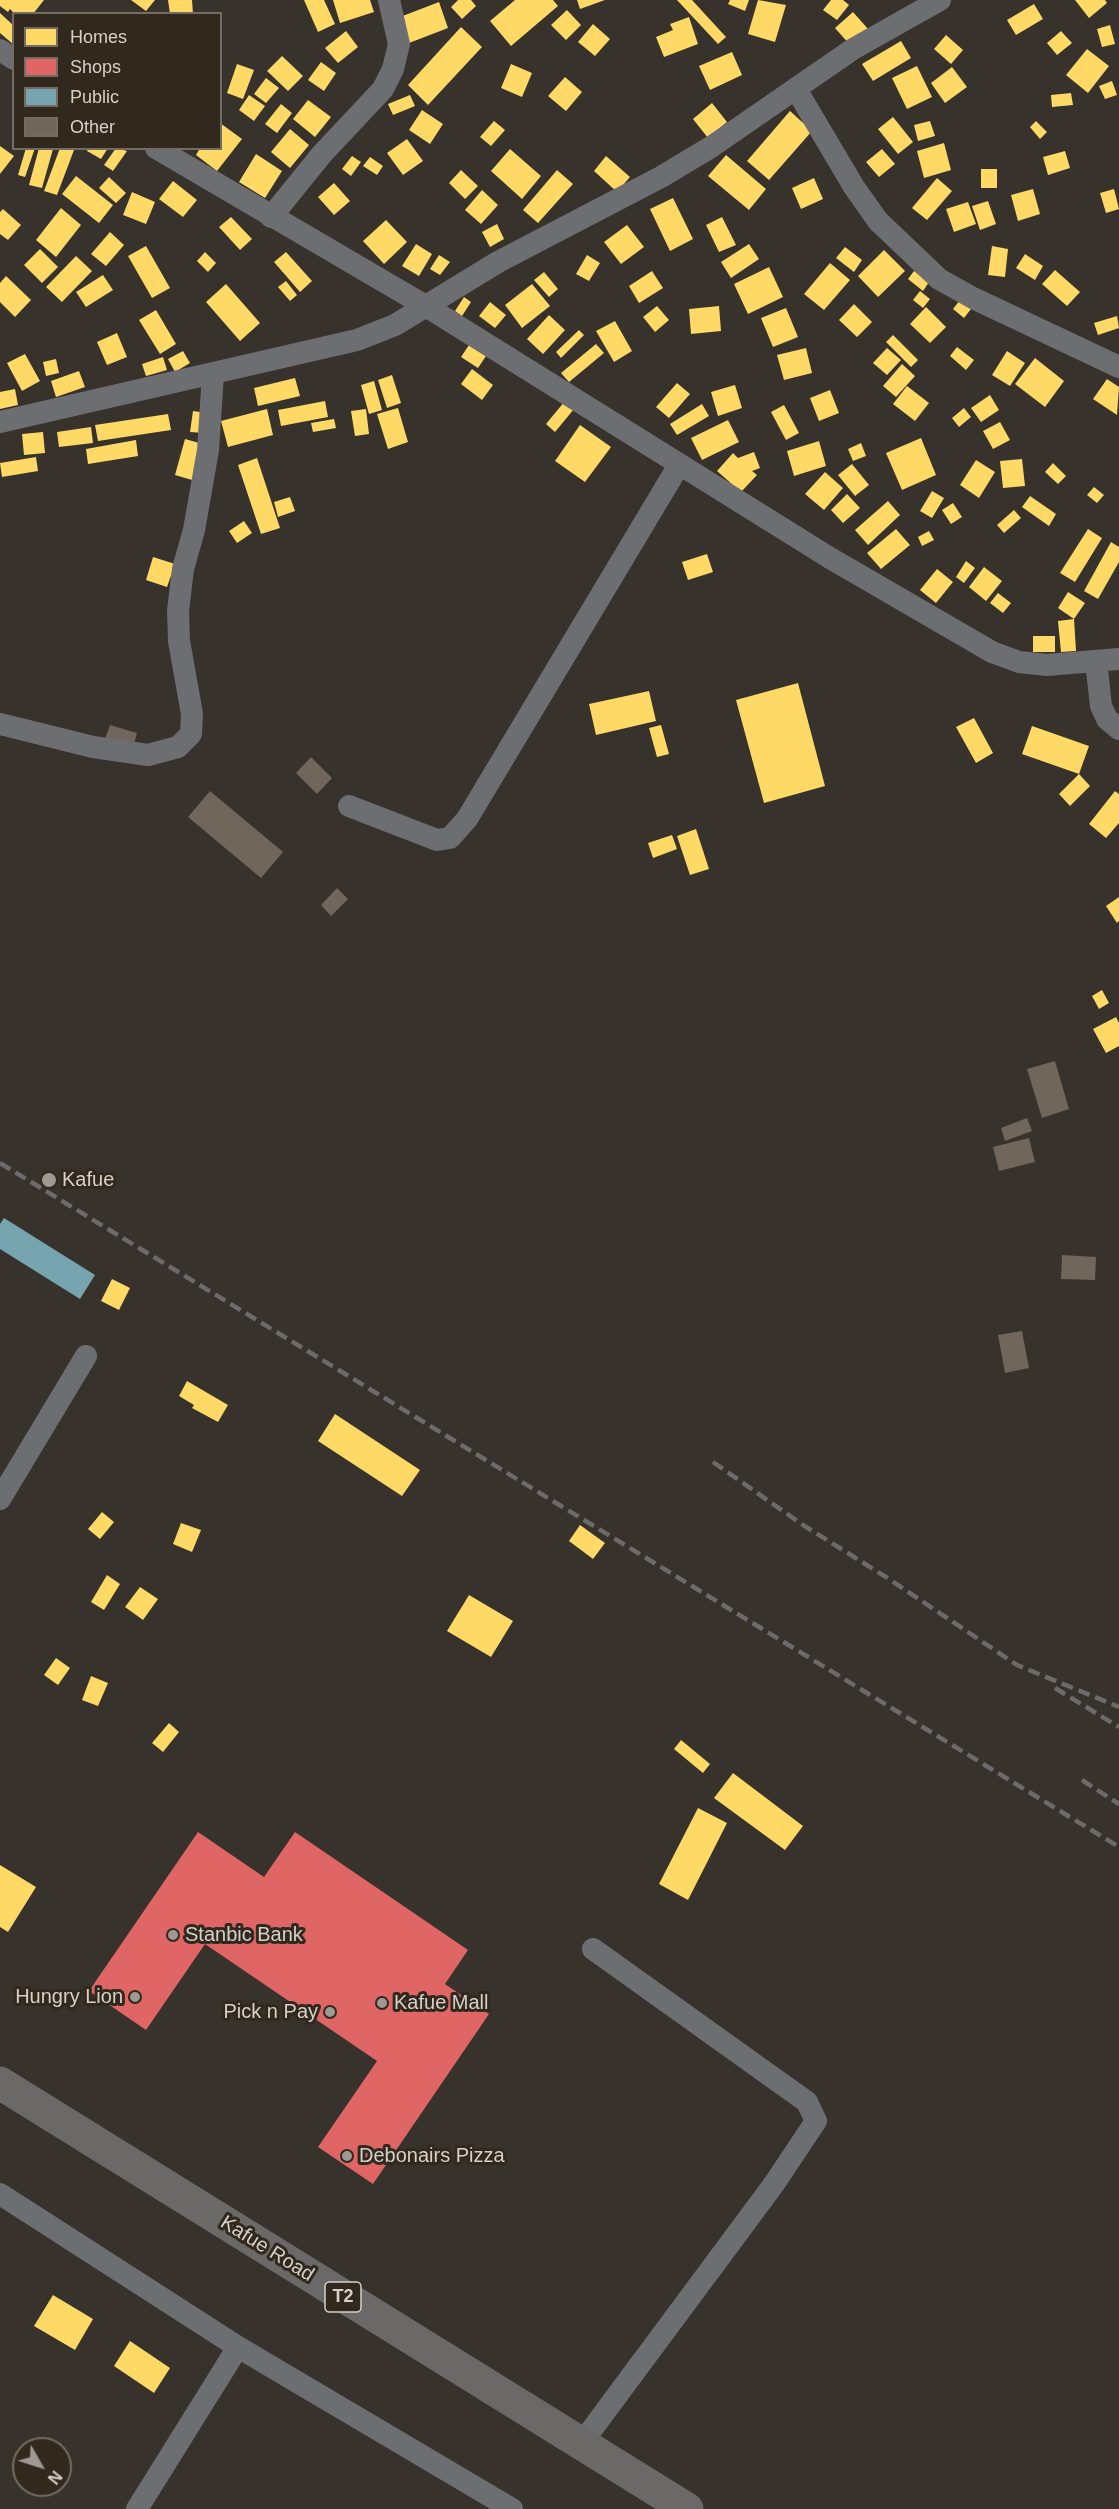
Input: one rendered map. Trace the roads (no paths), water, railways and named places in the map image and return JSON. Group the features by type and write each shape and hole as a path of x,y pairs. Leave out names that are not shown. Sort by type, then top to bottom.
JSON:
{"highway":[{"name":"Kafue Road","path":"0,2084 687,2509"}],"street":[{"path":"271,217 322,154 383,89 393,69 399,44 389,0"},
{"path":"0,422 357,340 395,325 424,305 498,262 661,177 711,147 853,49 940,0"},
{"path":"796,88 854,187 878,221 939,279 973,298 1119,367"},
{"path":"159,150 424,305 840,564 992,652 1019,662 1047,665 1119,659"},
{"path":"0,724 93,747 148,755 178,747 192,734 192,714 179,641 178,611 183,569 194,530 208,450 213,374"},
{"path":"349,806 437,840 450,838 467,819 679,465"},
{"path":"1096,661 1101,706 1107,719 1119,729"},
{"path":"0,1499 86,1356"},
{"path":"581,2444 774,2184 816,2121 807,2102 593,1949"},
{"path":"0,2194 238,2347 512,2509"},
{"path":"137,2509 238,2347"}],"railway":[{"path":"0,1163 1119,1847"},
{"path":"713,1462 803,1525 886,1577 1017,1665 1119,1707"},
{"path":"1055,1688 1119,1727"},
{"path":"1082,1780 1119,1804"}],"place":[{"name":"Kafue","path":"49,1180"},
{"name":"Stanbic Bank","path":"173,1935"},
{"name":"Hungry Lion","path":"135,1997"},
{"name":"Kafue Mall","path":"382,2003"},
{"name":"Pick n Pay","path":"330,2012"},
{"name":"Debonairs Pizza","path":"347,2156"}]}
